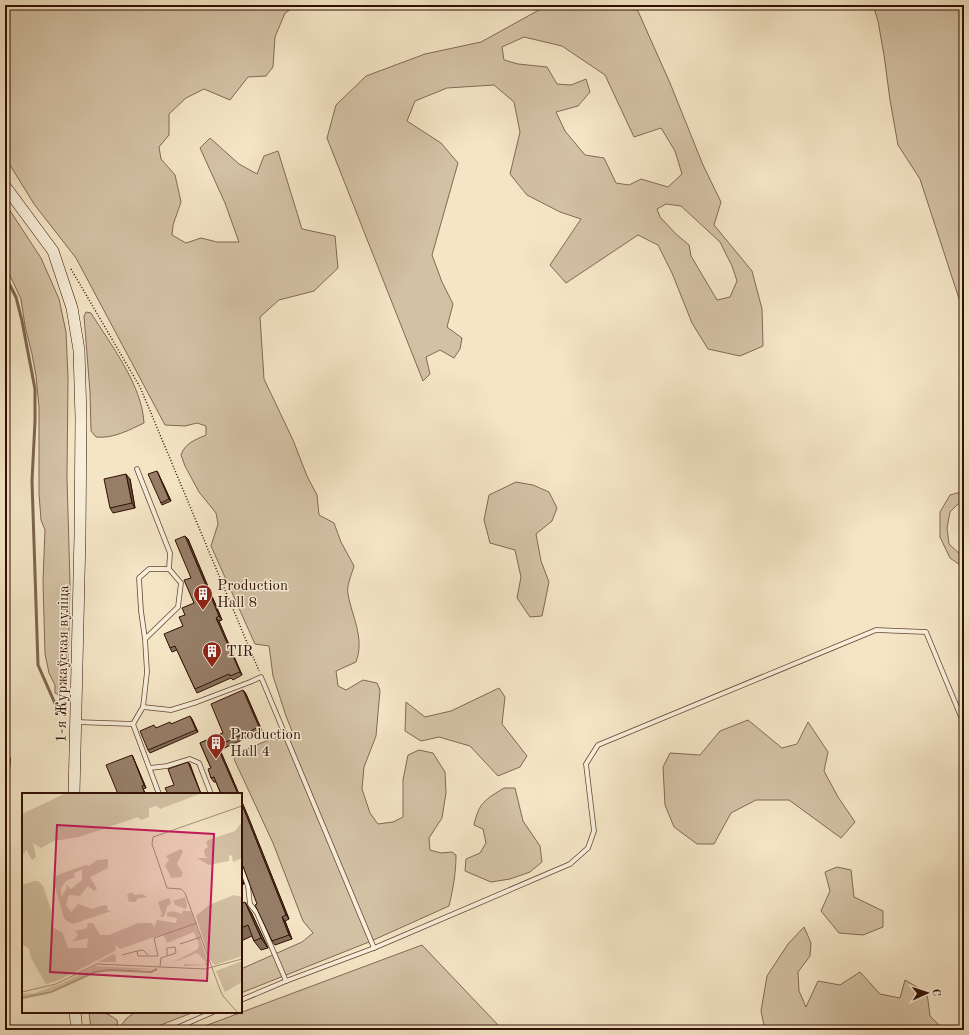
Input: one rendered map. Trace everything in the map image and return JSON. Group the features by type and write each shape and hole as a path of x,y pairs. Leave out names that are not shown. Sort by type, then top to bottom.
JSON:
{"street":[{"name":"1-я Журжаўская вуліца","path":"5,186 53,251 72,308 79,350 81,418 80,535 74,793"},
{"path":"75,1013 77,1030"}],"lane":[{"path":"137,468 170,553 169,569 181,583 178,607 145,638"},
{"path":"133,724 143,707 148,672 139,578 150,569 169,569"},
{"path":"242,1000 286,981 374,948 570,864 588,848 594,831 586,764 598,745 876,630 926,632 964,724"},
{"path":"143,707 171,710 197,702 261,677 374,948"},
{"path":"76,722 133,724"},
{"path":"133,724 159,793"},
{"path":"150,768 167,766 190,759 200,763 211,793"},
{"path":"242,869 248,886 248,905 257,913 286,981"},
{"path":"172,1030 211,1013"}],"path":[{"path":"70,268 140,387 261,677"}],"shaded area":[{"path":"5,5 297,5 285,13 275,37 273,67 266,76 248,77 230,100 204,89 186,98 169,114 169,135 159,147 161,159 175,175 181,202 173,225 172,235 186,243 201,238 217,242 239,242 225,203 200,148 210,138 239,164 257,174 264,156 278,151 302,229 335,236 338,268 314,291 279,300 260,317 264,379 317,495 319,515 334,523 341,542 354,566 348,584 348,591 357,628 359,644 358,653 356,662 336,671 338,686 346,690 363,680 377,683 380,690 376,736 364,767 362,789 370,813 378,824 393,822 403,817 403,780 408,755 419,750 433,753 445,772 446,793 442,818 429,838 430,850 441,853 452,852 456,855 454,881 449,906 369,942 242,993 242,969 302,942 313,933 303,921 273,843 234,759 242,751 271,739 287,740 292,731 273,676 269,646 255,644 211,546 218,524 216,513 199,492 185,466 181,455 185,448 194,440 206,435 206,426 197,423 185,426 165,425 76,258 34,204 5,157"},
{"path":"548,5 630,5 637,9 670,83 703,165 721,202 714,225 752,271 762,309 763,346 740,356 708,349 692,323 672,273 658,245 638,235 566,283 550,265 581,219 560,212 527,195 510,174 520,132 514,102 494,85 447,88 415,101 407,121 441,143 458,163 432,255 442,282 453,304 447,327 462,338 460,349 454,358 440,350 426,357 430,374 423,381 327,138 336,105 366,76 425,54 481,42","holes":["524,37 562,46 605,75 634,137 661,128 675,151 682,174 668,187 641,179 629,185 616,183 604,158 585,155 565,131 556,112 578,106 590,92 586,79 571,85 557,84 547,67 518,64 504,60 502,47","666,204 681,206 720,242 732,266 737,281 730,297 717,300 691,256 689,245 660,217 657,209"]},
{"path":"873,5 964,5 964,314 920,179 898,145 878,21"},
{"path":"5,203 41,258 59,299 66,332 68,377 67,477 70,583 68,670 59,695 55,693 55,685 49,673 45,654 43,581 45,530 41,520 39,494 39,407 36,376 25,326 21,299 5,265"},
{"path":"86,312 91,313 116,352 132,380 142,409 144,423 109,437 96,437 91,431 90,392 84,316"},
{"path":"516,482 533,485 549,492 557,508 552,521 536,534 541,561 549,582 542,616 530,617 517,598 521,577 515,550 490,543 484,520 489,495"},
{"path":"964,491 964,502 958,504 950,512 947,528 949,544 961,555 960,565 950,558 940,537 940,512 950,495"},
{"path":"499,688 505,697 502,724 527,756 520,767 498,776 470,746 439,737 421,741 405,731 406,702 425,717 451,711"},
{"path":"748,720 782,748 797,744 808,722 828,752 824,771 838,797 855,822 841,838 789,800 756,800 731,813 714,844 697,844 674,827 665,805 663,767 670,753 700,755 720,731"},
{"path":"504,788 515,788 523,821 540,846 542,862 530,872 510,879 491,882 465,871 466,859 480,853 486,843 483,829 474,825 478,811 487,799"},
{"path":"837,867 851,870 854,897 883,911 883,927 863,935 839,933 821,911 830,891 825,872"},
{"path":"804,927 811,943 810,956 798,972 799,991 806,1007 818,981 840,985 860,972 880,994 900,998 905,980 927,993 930,1016 944,1030 765,1030 761,1011 767,976 788,944"},
{"path":"422,945 502,1030 194,1030"},
{"path":"89,1013 104,1013 117,1020 118,1030 91,1030"},
{"path":"134,1013 191,1013 148,1030 118,1030 126,1019"}],"building":[{"path":"157,471 169,499 161,503 148,474"},
{"path":"126,474 132,503 110,508 104,479"},
{"path":"185,536 219,616 216,618 240,672 230,676 229,674 195,689 175,646 170,648 164,634 183,626 179,617 185,615 182,608 194,603 184,580 191,578 175,540"},
{"path":"243,690 259,727 217,746 238,793 221,793 214,777 211,778 208,769 211,768 200,743 223,733 211,704"},
{"path":"190,716 196,730 148,750 140,731 154,725 156,728 170,722 171,724"},
{"path":"5,753 6,753 5,775"},
{"path":"132,755 144,785 142,786 145,793 118,793 106,765"},
{"path":"188,762 201,793 168,793 165,788 174,785 168,769"},
{"path":"242,805 286,915 282,917 289,935 272,941 255,905 257,904 242,864"},
{"path":"245,902 261,938 254,941 248,925 242,928 242,904"}],"waterway":[{"path":"5,276 16,297 35,389 32,481 38,665 57,708"}],"place":[{"name":"Production Hall 8","path":"203,611"},
{"name":"TIR","path":"212,668"},
{"name":"Production Hall 4","path":"216,760"}]}
